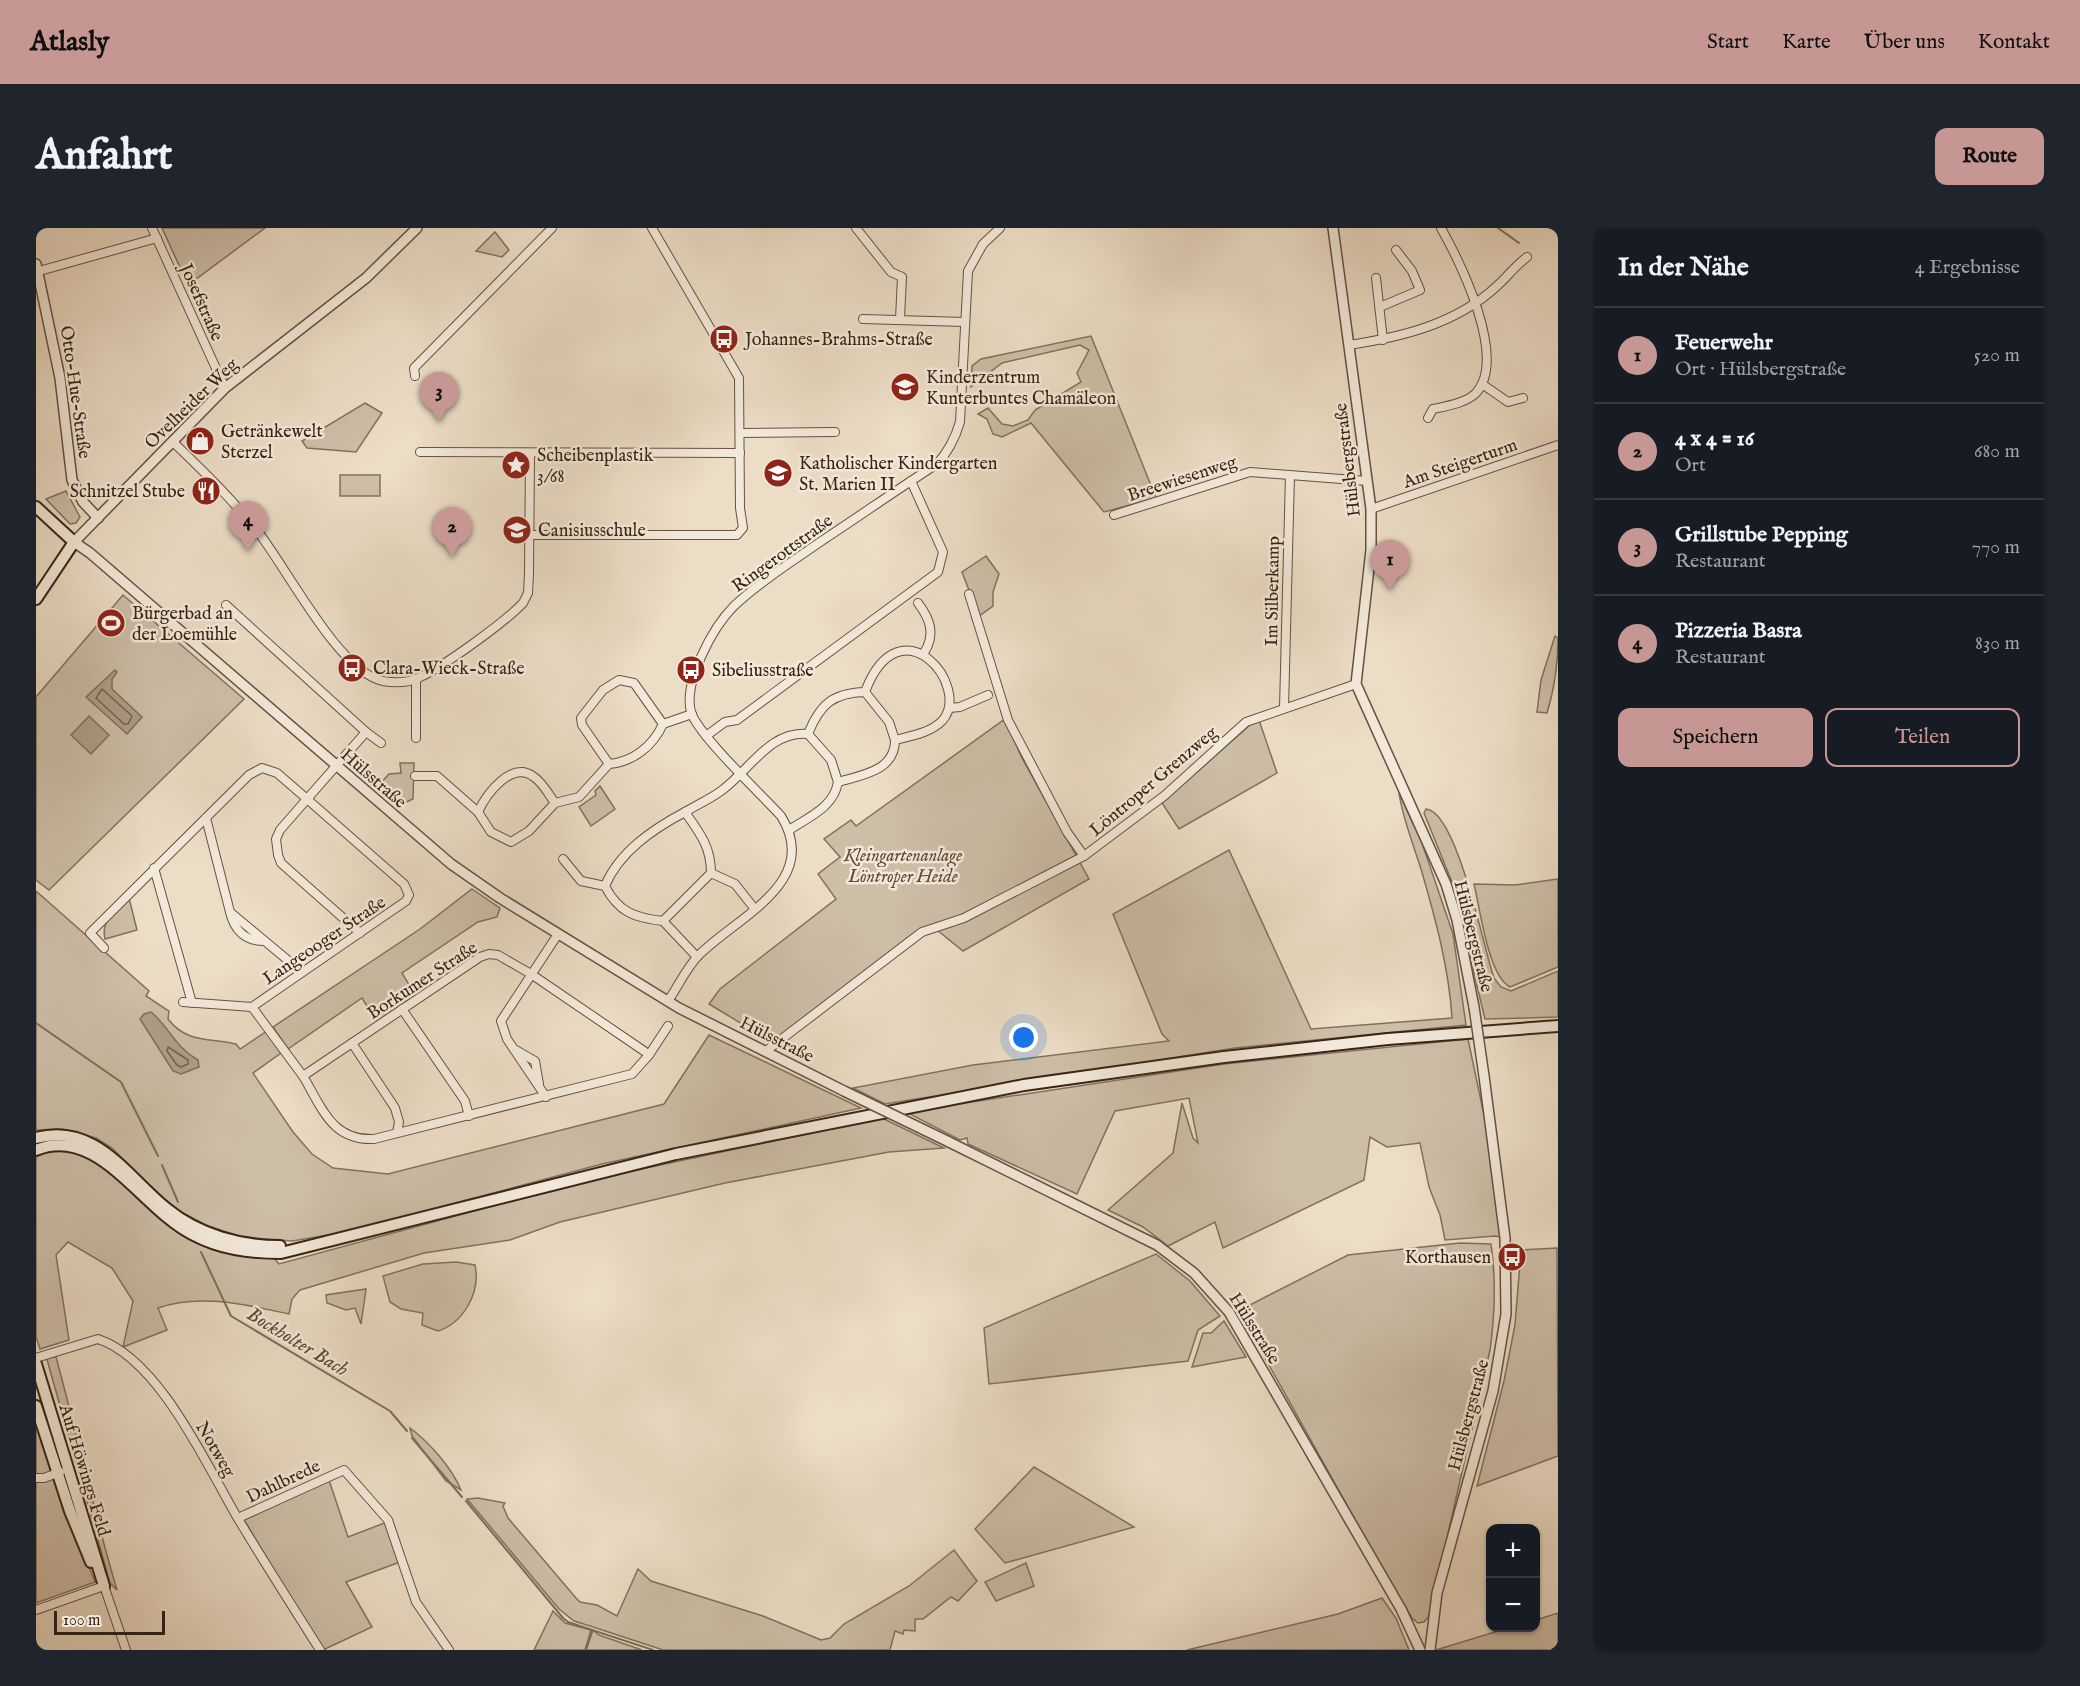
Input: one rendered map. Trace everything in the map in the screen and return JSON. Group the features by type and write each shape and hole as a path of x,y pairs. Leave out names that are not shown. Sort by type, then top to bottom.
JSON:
{"main road":[{"name":"Hülsstraße","path":"36,507 74,542"},
{"name":"Ovelheider Weg","path":"36,599 74,542"},
{"path":"36,1150 64,1145 91,1153 113,1168 161,1215 193,1235 236,1250 261,1253 296,1251 558,1182 676,1154 814,1124 1024,1085 1224,1057 1558,1026"},
{"path":"36,1138 74,1137 105,1150 167,1210 206,1232 231,1240 260,1245 328,1242"},
{"name":"Auf Höwings Feld","path":"37,1369 62,1471"},
{"name":"Auf Höwings Feld","path":"36,1406 104,1586"}],"street":[{"name":"Josefstraße","path":"152,228 225,388"},
{"name":"Ovelheider Weg","path":"74,542 225,388 366,278 417,228"},
{"path":"415,376 414,368 552,228"},
{"path":"529,535 737,535 743,528 740,508 739,378 652,228"},
{"path":"856,228 891,272 902,277 900,319"},
{"name":"Ringerottstraße","path":"789,830 781,816 706,736 692,714 690,685 722,620 734,606 784,566 937,464 955,440 960,422 968,271 984,244 1000,228"},
{"name":"Hülsbergstraße","path":"1334,228 1371,509 1371,550 1356,684 1446,884 1457,920 1474,1007 1505,1238 1506,1314 1493,1391 1443,1567 1431,1626 1430,1650"},
{"path":"1428,418 1433,409 1464,401 1476,393 1482,384 1487,353 1475,302 1441,228"},
{"path":"37,269 157,238"},
{"path":"1380,307 1420,291 1413,271 1396,250"},
{"path":"1349,345 1383,340 1431,327 1475,302 1497,286 1515,266 1527,258"},
{"name":"Otto-Hue-Straße","path":"37,269 60,378 72,480 83,502 98,518"},
{"path":"1376,278 1383,340"},
{"path":"863,319 964,322"},
{"path":"1482,384 1508,402 1523,398"},
{"path":"741,433 835,432"},
{"path":"173,442 227,494 258,531 322,627 356,665 380,681 398,683 416,679 443,663 522,603 528,593 530,454"},
{"name":"Am Steigerturm","path":"1371,509 1558,445"},
{"path":"420,452 740,453"},
{"name":"Breewiesenweg","path":"1114,516 1250,472 1367,481"},
{"name":"Im Silberkamp","path":"1284,708 1290,474"},
{"path":"706,736 725,722 737,720 938,573 943,552 911,481"},
{"name":"Hülsstraße","path":"74,542 451,864 558,934 668,1001 844,1091 1157,1245 1194,1273 1229,1312 1414,1635 1420,1650"},
{"path":"969,594 1008,720 1067,832 1084,856"},
{"path":"918,603 930,619 928,646 924,654"},
{"path":"226,605 381,743"},
{"path":"865,692 874,670 889,656 910,649 924,654 948,685 951,699 943,720 934,728 895,740"},
{"path":"416,679 416,738"},
{"path":"609,764 582,725 580,718 603,690 619,680 633,683 663,724"},
{"name":"Löntroper Grenzweg","path":"766,1051 922,932 964,918 1084,856 1164,796 1246,722 1356,684"},
{"path":"808,734 818,711 837,696 865,692"},
{"path":"838,782 873,772 885,765 895,750 895,740 889,722 865,692"},
{"path":"949,708 988,695"},
{"path":"415,776 437,776 478,812 491,832 511,842 529,831 555,803 579,797 609,764 623,763 645,748 657,736 663,724 692,714"},
{"path":"360,933 281,863 276,839 280,830 366,732"},
{"path":"668,1001 697,957 780,886 789,871 793,843 789,830 828,805 835,794 838,782 831,760 808,734 794,733 781,738 721,791 662,826 625,854 610,872 605,886 612,899 624,911 640,919 663,921 697,957"},
{"name":"Langeooger Straße","path":"104,948 90,933 154,868 249,775 262,768 277,773 407,888 406,901 252,1007 188,1002 154,868"},
{"path":"478,812 483,802 506,776 517,772 525,772 535,778 555,803"},
{"path":"663,921 711,873 711,855 705,841 685,812"},
{"path":"206,818 230,912 302,972"},
{"path":"563,859 581,881 605,886"},
{"path":"711,873 735,884 754,908"},
{"path":"546,1097 513,1049 502,1030 501,1021 558,934"},
{"name":"Borkumer Straße","path":"303,1076 489,954 498,955 531,974 649,1054"},
{"path":"252,1007 303,1076 330,1122 348,1137 374,1139 632,1074 668,1026"},
{"path":"402,1009 465,1101 469,1116"},
{"path":"352,1043 395,1108 399,1122 397,1133"},
{"name":"Notweg","path":"36,1358 99,1339 122,1349 164,1396 185,1426 238,1518 320,1650"},
{"name":"Dahlbrede","path":"238,1518 344,1470 388,1520 416,1602 449,1650"},
{"path":"36,1478 44,1478 62,1471"},
{"path":"36,1610 104,1586"},
{"name":"Auf Höwings Feld","path":"104,1586 126,1650"},
{"path":"1414,1635 1431,1626"}],"green space":[{"path":"162,228 265,228 188,285"},
{"path":"495,232 509,250 502,257 476,251"},
{"path":"1091,336 1156,498 1104,512 1031,423 1002,437 993,434 987,419 978,414 988,408 1002,424 1013,426 1028,420 1035,410 1081,382 1077,373 1089,350 1080,345 1002,363 971,387 972,366 981,359"},
{"path":"365,403 382,413 356,452 307,448 302,441"},
{"path":"340,475 380,475 380,496 340,496"},
{"path":"66,491 80,517 76,523 70,524 46,499"},
{"path":"986,556 999,574 993,592 993,606 979,616 962,572"},
{"path":"123,595 244,699 49,890 36,880 36,697"},
{"path":"1555,636 1558,638 1552,694 1547,713 1537,712 1541,680"},
{"name":"Kleingartenanlage Löntroper Heide","path":"1005,719 1022,758 1089,879 963,951 937,930 910,936 772,1042 709,1004 720,989 836,899 818,874 840,857 824,839 851,820 856,826"},
{"path":"1259,720 1277,773 1179,829 1162,803 1250,725"},
{"path":"400,763 414,763 413,799 402,804 379,785 389,774 401,773"},
{"path":"600,786 615,809 591,826 579,807 596,795 595,791"},
{"path":"1399,793 1422,843 1453,934 1466,1025 1235,1048 885,1104 853,1088 973,1065 1169,1041 1162,1034 1113,914 1229,850 1311,1029 1452,1018 1441,943"},
{"path":"1426,809 1437,816 1448,832 1459,856 1494,978 1501,987 1511,991 1558,971 1558,1017 1485,1019 1452,882 1424,813"},
{"path":"1558,879 1558,967 1510,987 1502,980 1491,956 1474,884 1515,885"},
{"path":"472,889 500,908 497,917 478,922 402,973 415,995 377,1022 362,998 288,1049 273,1027 420,929"},
{"path":"36,891 149,991 146,996 169,1011 168,1019 183,1032 199,1038 236,1044 240,1049 267,1031 281,1053 253,1073 293,1132 312,1154 333,1168 388,1174 664,1104 709,1035 861,1108 602,1164 346,1232 292,1241 241,1237 206,1225 181,1212 158,1194 112,1148 96,1138 62,1129 36,1130"},
{"path":"129,898 137,930 105,939 107,921"},
{"path":"1468,1039 1501,1196 1505,1238 1495,1236 1445,1240 1440,1215 1429,1187 1420,1143 1387,1147 1370,1137 1364,1180 1223,1248 1215,1222 1168,1246 1143,1227 1108,1210 1173,1153 1182,1103 1193,1138 1198,1143 1189,1098 1115,1111 1077,1194 968,1144 967,1138 960,1140 906,1112 1224,1064"},
{"path":"882,1118 944,1148 889,1152 725,1183 560,1222 510,1240 424,1253 300,1290 292,1299 289,1314 224,1302 190,1301 174,1304 158,1308 167,1330 123,1347 133,1301 112,1268 68,1242 56,1255 69,1340 40,1349 36,1337 36,1153 72,1149 112,1170 157,1215 173,1227 272,1256 279,1264 585,1181"},
{"path":"1460,1243 1491,1244 1494,1284 1492,1337 1429,1616 1424,1622 1418,1623 1412,1618 1389,1580 1238,1311 1348,1255"},
{"path":"1557,1248 1558,1456 1477,1486 1504,1381 1515,1325 1521,1250"},
{"path":"1156,1254 1190,1281 1220,1316 1198,1330 1188,1361 989,1384 984,1328"},
{"path":"456,1262 475,1265 475,1286 468,1306 447,1327 438,1331 422,1325 423,1313 401,1309 390,1302 383,1276 423,1264"},
{"path":"366,1289 361,1324 355,1308 346,1310 327,1303 326,1295"},
{"path":"1224,1321 1246,1357 1192,1367 1203,1333 1211,1333"},
{"path":"46,1356 56,1357 117,1590 110,1583"},
{"path":"36,1425 58,1490 95,1582 36,1603"},
{"path":"410,1428 439,1456 461,1490 446,1481 412,1436"},
{"path":"1034,1467 1134,1527 1005,1563 975,1529"},
{"path":"329,1480 348,1537 387,1522 400,1562 346,1582 372,1627 323,1650 244,1520"},
{"path":"478,1498 505,1503 503,1506 508,1518 576,1598 580,1602 597,1605 617,1616 638,1569 651,1581 763,1616 821,1640 830,1638 844,1624 909,1586 954,1550 977,1581 958,1601 951,1597 923,1619 915,1619 915,1631 904,1630 903,1634 895,1631 890,1650 663,1650 574,1621 559,1609 467,1499"},
{"path":"1026,1563 1034,1586 996,1601 985,1582"},
{"path":"1382,1598 1396,1618 1409,1650 1187,1650 1338,1614"},
{"path":"553,1611 565,1623 591,1630 585,1650 534,1650"},
{"path":"1558,1613 1558,1650 1436,1650 1495,1632 1540,1632 1540,1619"},
{"path":"593,1630 599,1635 642,1650 586,1650"}],"water":[{"path":"115,670 117,672 112,679 112,689 142,717 127,734 86,697"},
{"path":"89,716 109,735 91,754 71,735"},
{"path":"151,1012 183,1049 198,1060 199,1067 181,1074 173,1071 140,1019 144,1014"}],"waterway":[{"path":"1498,228 1519,243"},
{"name":"Bockholter Bach","path":"36,1023 121,1082 158,1156"},
{"name":"Bockholter Bach","path":"162,1165 178,1202"},
{"name":"Bockholter Bach","path":"201,1252 231,1316 390,1411 407,1431"},
{"name":"Bockholter Bach","path":"412,1438 462,1497"},
{"name":"Bockholter Bach","path":"466,1501 568,1622 653,1650"},
{"path":"586,1650 592,1630"}],"place":[{"name":"Johannes-Brahms-Straße","path":"724,339"},
{"name":"Kinderzentrum Kunterbuntes Chamäleon","path":"905,387"},
{"name":"Grillstube Pepping","path":"439,422"},
{"name":"Getränkewelt Sterzel","path":"200,441"},
{"name":"Scheibenplastik 3/68","path":"516,465"},
{"name":"Katholischer Kindergarten St. Marien II","path":"778,473"},
{"name":"Schnitzel Stube","path":"206,491"},
{"name":"Canisiusschule","path":"517,530"},
{"name":"Pizzeria Basra","path":"248,551"},
{"name":"4 x 4 = 16","path":"452,557"},
{"name":"Feuerwehr","path":"1390,590"},
{"name":"Bürgerbad an der Loemühle","path":"111,623"},
{"name":"Clara-Wieck-Straße","path":"352,668"},
{"name":"Sibeliusstraße","path":"691,670"},
{"name":"Korthausen","path":"1512,1257"}]}
